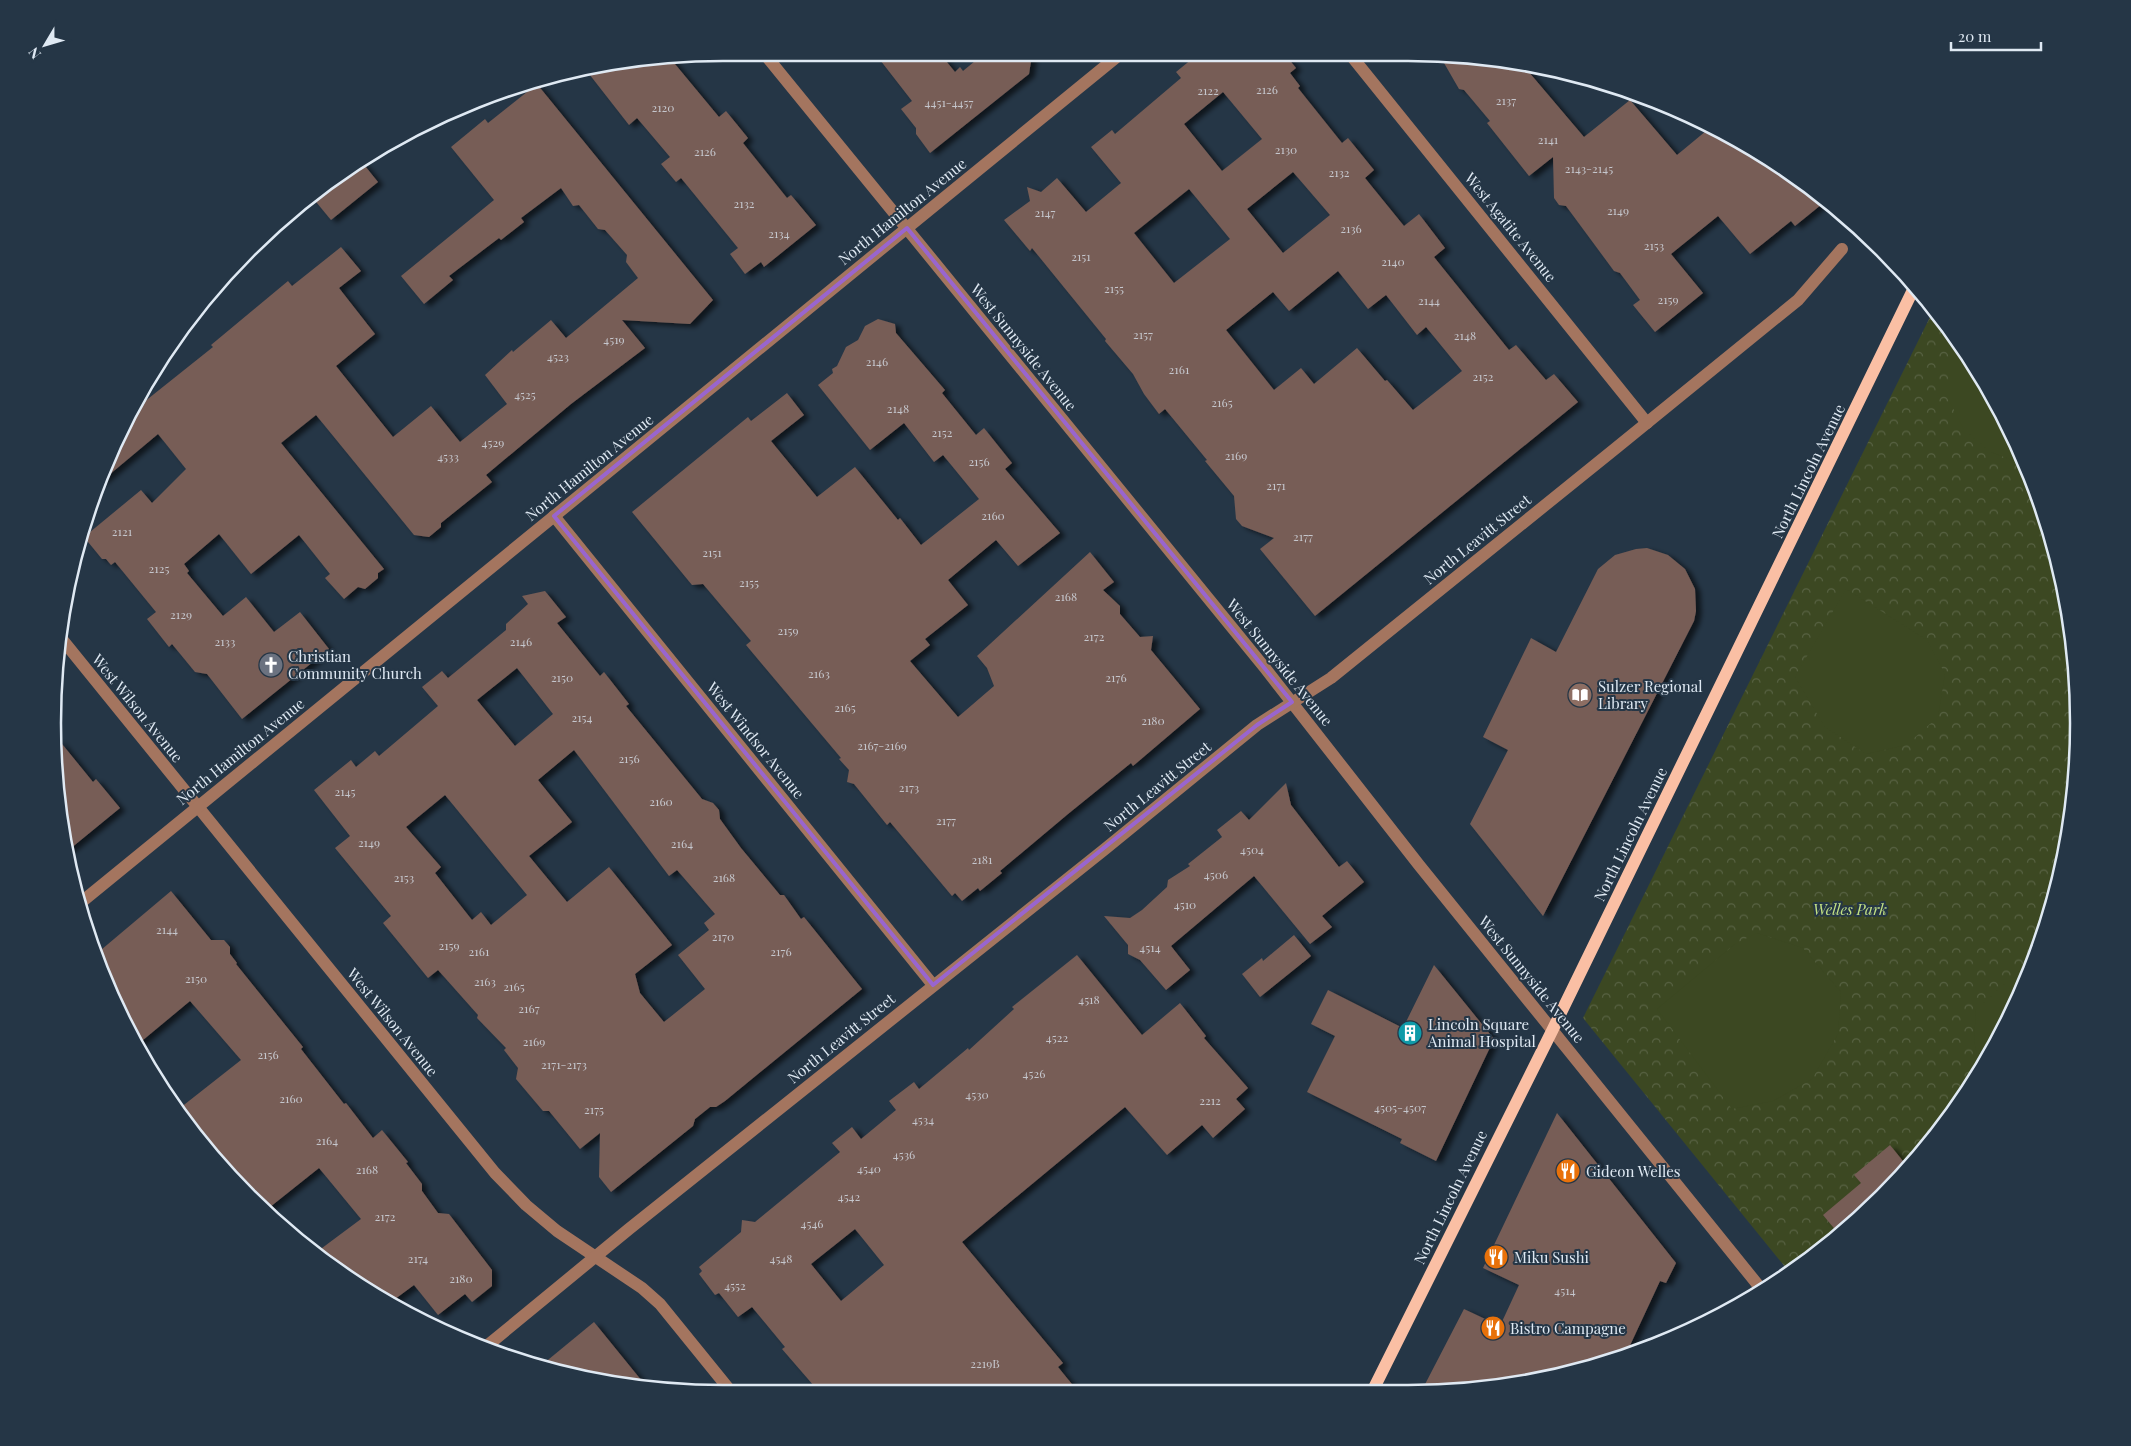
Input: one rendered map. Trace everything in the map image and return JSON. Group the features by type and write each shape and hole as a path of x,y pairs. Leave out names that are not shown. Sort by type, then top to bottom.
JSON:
{"main road":[{"name":"North Lincoln Avenue","path":"1375,1385 1552,1031 1911,294"}],"street":[{"name":"West Sunnyside Avenue","path":"770,61 1292,702 1552,1031 1758,1284"},
{"name":"North Hamilton Avenue","path":"85,899 1112,61"},
{"name":"West Agatite Avenue","path":"1356,61 1647,422"},
{"name":"North Leavitt Street","path":"491,1342 1257,725 1331,678 1798,300 1842,249"},
{"name":"West Windsor Avenue","path":"554,516 933,985"},
{"name":"West Wilson Avenue","path":"66,645 495,1173 526,1205 557,1231 642,1288 660,1304 726,1385"}],"highlighted area":[{"path":"907,228 1292,702 1257,725 933,985 554,516"}],"green space":[{"name":"Welles Park","path":"1930,317 1958,355 1981,392 2002,430 2019,470 2035,510 2047,552 2057,594 2064,637 2070,723 2064,809 2057,852 2035,936 2002,1016 1958,1091 1906,1159 1844,1221 1785,1267 1583,1018"},
{"path":"1958,355 2002,430 2015,461 1991,452 1964,430 1949,400 1949,363"},
{"path":"1846,589 1927,640 1945,674 1938,717 1906,745 1866,754 1825,727 1795,677"},
{"path":"1757,933 1803,948 1841,992 1838,1034 1812,1079 1773,1101 1732,1109 1657,1009 1735,944"},
{"path":"2019,976 2002,1016 1978,1059 1974,1041 1976,1009 2012,978"}],"building":[{"path":"881,61 946,61 955,72 960,67 963,71 975,61 1031,61 1029,74 930,153 916,134 916,128 901,109 912,101"},
{"path":"1189,61 1290,61 1296,68 1290,73 1300,86 1298,88 1342,143 1348,138 1374,170 1365,178 1404,226 1419,214 1445,248 1434,257 1509,350 1516,345 1546,380 1554,374 1578,402 1315,616 1260,549 1274,538 1242,526 1236,519 1234,496 1205,461 1207,460 1165,409 1159,414 1144,394 1133,374 1105,341 1106,339 1032,248 1030,251 1004,220 1030,201 1027,187 1041,192 1057,178 1086,212 1121,183 1091,147 1112,130 1115,134 1181,78 1176,72","holes":["1223,92 1262,139 1222,171 1184,124","1293,172 1330,215 1283,253 1247,209","1189,189 1230,239 1174,283 1134,233","1338,271 1368,309 1386,295 1417,335 1426,327 1462,371 1413,410 1357,348 1314,384 1301,368 1274,390 1226,330 1273,292 1289,311"]},
{"path":"1444,63 1494,67 1530,73 1584,137 1630,100 1677,155 1705,131 1776,173 1820,206 1795,226 1791,221 1750,254 1718,216 1671,254 1703,293 1655,332 1633,305 1640,300 1620,273 1614,271 1566,206 1559,205 1554,198 1553,157 1529,176 1487,123 1490,121 1464,90 1459,89"},
{"path":"675,64 719,117 726,111 748,138 743,143 787,198 791,195 816,225 764,267 761,262 745,274 730,254 738,248 681,178 676,182 661,164 670,157 637,118 629,125 590,75 637,67"},
{"path":"540,87 713,300 690,324 622,320 645,348 571,404 486,475 492,482 441,523 441,527 429,537 414,535 316,415 281,443 384,569 378,573 378,578 365,589 358,587 344,599 325,578 330,574 299,535 251,574 219,534 184,564 189,571 187,573 223,616 246,597 274,632 300,612 329,649 242,719 207,674 195,672 172,644 169,647 147,619 156,612 115,562 111,565 106,559 102,559 87,541 90,532 141,490 152,503 186,469 158,434 111,474 112,470 129,430 145,401 213,347 211,345 288,281 292,286 341,247 361,271 339,288 375,334 336,366 393,437 431,406 460,442 507,404 485,375 512,350 513,352 551,320 566,338 638,278 626,262 627,255 605,230 598,229 579,205 573,206 561,188 521,218 524,222 501,240 499,238 449,276 453,280 424,304 401,276 494,200 451,147 485,119 488,123 529,91"},
{"path":"365,167 378,182 331,220 316,202"},
{"path":"878,319 895,324 896,333 945,390 942,393 976,435 984,428 1012,463 1005,469 1060,533 1018,566 996,540 948,580 968,605 925,639 930,645 910,661 958,717 994,686 987,668 977,656 1090,552 1114,582 1103,590 1120,606 1120,614 1140,637 1153,636 1151,650 1200,709 1133,766 1131,763 1068,814 1000,871 1002,873 980,891 978,888 962,901 955,893 952,896 890,822 887,825 854,784 847,782 849,770 839,759 841,758 746,645 751,641 703,584 692,585 632,512 748,417 751,421 787,393 804,415 771,441 817,497 855,467 921,545 979,499 943,455 934,462 904,423 870,450 818,385 833,373 832,369 837,366 846,347 858,340 865,326"},
{"name":"Sulzer Regional Library","path":"1647,548 1668,555 1685,569 1695,589 1696,611 1694,621 1543,916 1470,824 1508,750 1483,737 1531,638 1556,652 1598,569 1615,555"},
{"path":"545,591 566,617 557,623 600,676 604,672 629,704 626,706 702,799 713,803 719,810 720,819 741,848 780,895 784,895 801,919 804,917 862,989 725,1101 716,1107 710,1107 695,1119 693,1126 611,1192 599,1177 600,1133 580,1149 549,1111 543,1111 516,1079 518,1068 504,1050 506,1048 477,1018 478,1015 438,970 428,978 383,923 391,916 335,848 350,836 314,790 351,760 356,767 375,751 379,756 438,706 422,687 442,671 448,678 506,630 506,624 528,604 522,596","holes":["517,668 553,714 515,746 477,700","574,750 669,876 677,870 715,914 704,923 709,930 678,955 705,989 664,1022 640,993 635,974 672,945 609,867 567,902 529,856 572,822 538,780","445,795 527,895 491,925 481,912 472,920 435,873 441,867 406,827"]},
{"path":"62,744 93,782 96,779 120,808 73,846 67,809"},
{"path":"1286,783 1291,805 1339,867 1347,861 1364,882 1322,916 1332,927 1310,944 1254,876 1171,946 1190,970 1166,990 1140,960 1128,954 1128,945 1104,916 1130,918 1142,910 1167,887 1168,880 1190,866 1188,864 1222,837 1217,830 1241,811 1249,820"},
{"path":"171,891 211,940 224,940 230,947 230,954 236,964 303,1047 301,1049 344,1104 346,1103 373,1138 382,1130 408,1162 406,1163 422,1184 422,1191 438,1213 449,1214 492,1270 492,1286 472,1302 465,1294 438,1315 414,1285 396,1298 355,1273 321,1249 361,1219 319,1168 271,1206 225,1159 183,1105 241,1060 190,1001 143,1040 129,1016 101,950"},
{"path":"1294,935 1311,956 1260,997 1242,974 1262,958 1263,961"},
{"path":"1077,955 1142,1035 1180,1003 1206,1036 1204,1038 1248,1088 1236,1099 1245,1109 1213,1138 1202,1125 1167,1155 1125,1107 962,1242 1063,1363 1058,1367 1073,1385 813,1385 782,1349 785,1347 752,1307 738,1317 719,1293 715,1295 699,1274 702,1271 699,1267 741,1232 742,1220 755,1222 840,1152 832,1143 852,1127 861,1139 896,1110 889,1101 914,1082 919,1089 968,1048 969,1050 1014,1009 1012,1007","holes":["855,1229 884,1265 841,1301 811,1264"]},
{"path":"1434,965 1494,1039 1436,1161 1400,1143 1402,1139 1307,1092 1335,1036 1311,1024 1328,990 1403,1028"},
{"path":"1557,1113 1676,1263 1666,1283 1660,1281 1629,1347 1537,1372 1494,1379 1425,1384 1464,1309 1500,1326 1519,1285 1483,1268"},
{"path":"1890,1145 1903,1162 1876,1191 1834,1229 1823,1215 1861,1183 1854,1175"},
{"path":"594,1322 641,1379 594,1372 547,1361"}],"place":[{"name":"Christian Community Church","path":"271,665"},
{"name":"Sulzer Regional Library","path":"1580,695"},
{"name":"Lincoln Square Animal Hospital","path":"1410,1033"},
{"name":"Gideon Welles","path":"1568,1171"},
{"name":"Miku Sushi","path":"1496,1257"},
{"name":"Bistro Campagne","path":"1493,1328"}]}
